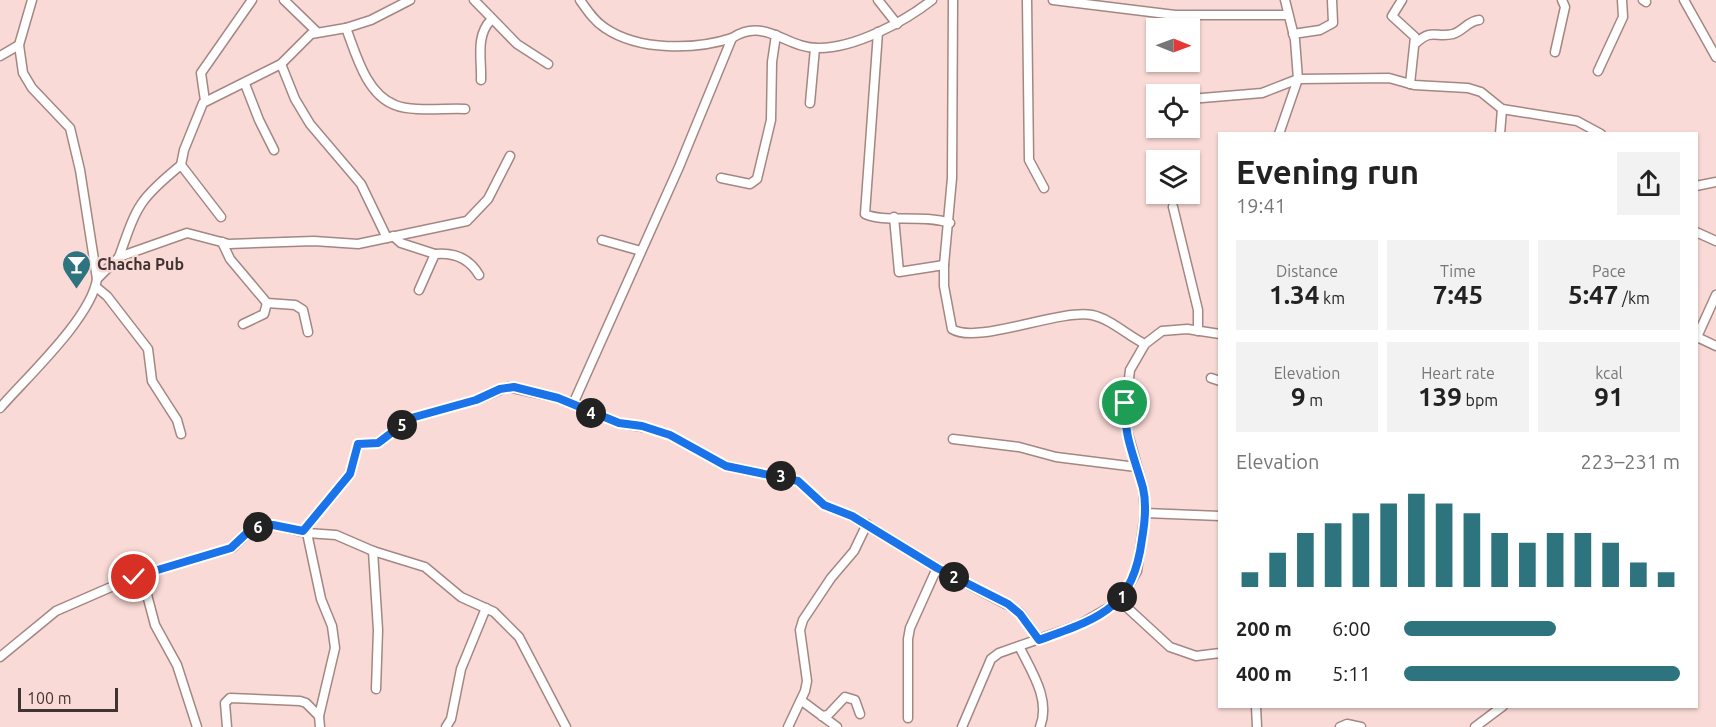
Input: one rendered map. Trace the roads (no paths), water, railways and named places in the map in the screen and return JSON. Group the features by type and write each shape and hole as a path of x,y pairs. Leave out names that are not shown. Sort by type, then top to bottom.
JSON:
{"street":[{"path":"31,0 19,45 26,80 70,128 80,170 97,283 148,349 152,363 152,381 177,420 181,434"},
{"path":"205,101 201,73 252,0"},
{"path":"284,0 316,31"},
{"path":"0,408 57,345 97,283 119,257 140,203 151,189 181,165 200,108 205,101 245,84 281,64 316,31 346,28 398,8 410,0"},
{"path":"474,0 491,20 517,44 548,64"},
{"path":"580,0 604,28 636,41 679,46 716,43 755,29 815,48 830,47 878,32 897,24 932,0"},
{"path":"586,8 593,0"},
{"path":"878,0 897,24"},
{"path":"953,0 950,223 944,265 952,329 959,333 1077,315 1093,315 1144,344"},
{"path":"1027,0 1029,160 1044,188"},
{"path":"1053,0 1175,15 1288,15"},
{"path":"1280,132 1298,79 1293,34 1285,0"},
{"path":"1293,34 1320,30 1333,23 1332,0"},
{"path":"1402,0 1392,16 1412,31 1416,43 1410,84"},
{"path":"1555,52 1565,8 1562,0"},
{"path":"1599,71 1623,17 1622,0"},
{"path":"1684,0 1716,57"},
{"path":"481,80 480,42 484,29 491,20"},
{"path":"1416,43 1433,33 1456,33 1472,20 1479,20"},
{"path":"346,28 368,80 385,99 397,106 465,109"},
{"path":"878,32 865,214 879,219 934,218 950,223"},
{"path":"721,178 750,184 757,179 771,120 772,62 776,35"},
{"path":"573,404 684,157 732,38"},
{"path":"0,56 19,45"},
{"path":"810,104 815,48"},
{"path":"281,64 295,99 310,124 361,184 390,237 400,243 435,254 454,254 466,260 480,274"},
{"path":"1200,98 1262,93 1298,79 1366,76 1389,78 1410,84 1468,88 1481,92 1502,109 1565,118 1596,132"},
{"path":"245,84 274,150"},
{"path":"1500,132 1502,109"},
{"path":"119,257 188,233 235,244 314,241 358,244 472,218 494,191 510,156"},
{"path":"181,165 221,217"},
{"path":"1698,186 1716,182"},
{"path":"1173,207 1198,310 1198,331"},
{"path":"894,217 899,272 944,265"},
{"path":"1698,233 1716,241"},
{"path":"602,240 641,250"},
{"path":"222,242 230,259 267,303 300,307 308,332"},
{"path":"419,290 435,254"},
{"path":"1698,336 1716,295"},
{"path":"243,324 264,314 267,303"},
{"path":"962,727 991,658 1098,616 1120,601 1137,571 1145,513 1143,487 1124,420 1130,370 1144,344 1162,331 1176,328 1218,335"},
{"path":"1698,338 1716,346"},
{"path":"305,532 350,474 358,444 384,440 411,418 476,400 508,387 558,398 619,423 642,426 670,435 726,466 749,473 788,477 808,488 824,505 867,524 937,568 1008,604 1020,614 1039,640"},
{"path":"953,438 1019,447 1056,457 1136,467"},
{"path":"1145,513 1218,516"},
{"path":"788,727 802,701 807,681 800,630 803,620 831,578 854,551 867,524"},
{"path":"0,657 56,611 126,580 145,576 171,564 235,547 249,531 273,525 305,532 336,535 373,551 424,567 461,597 486,609 509,625 519,637 566,727"},
{"path":"305,532 321,599 332,627 335,648 319,716 320,727"},
{"path":"373,551 378,621 376,689"},
{"path":"908,718 910,628 937,568"},
{"path":"145,576 146,591 155,625 177,665 197,727"},
{"path":"1120,601 1170,647 1196,656 1218,653"},
{"path":"446,727 451,719 460,669 486,609"},
{"path":"1019,646 1038,684 1046,710 1040,727"},
{"path":"822,716 828,715 845,697 855,700 860,714"},
{"path":"227,727 225,703 230,698 300,701 306,703 319,716"},
{"path":"802,701 837,727"},
{"path":"1256,708 1257,727"},
{"path":"1475,727 1500,708"},
{"path":"1340,727 1347,724 1361,727"}],"place":[{"name":"Chacha Pub","path":"76,290"}]}
